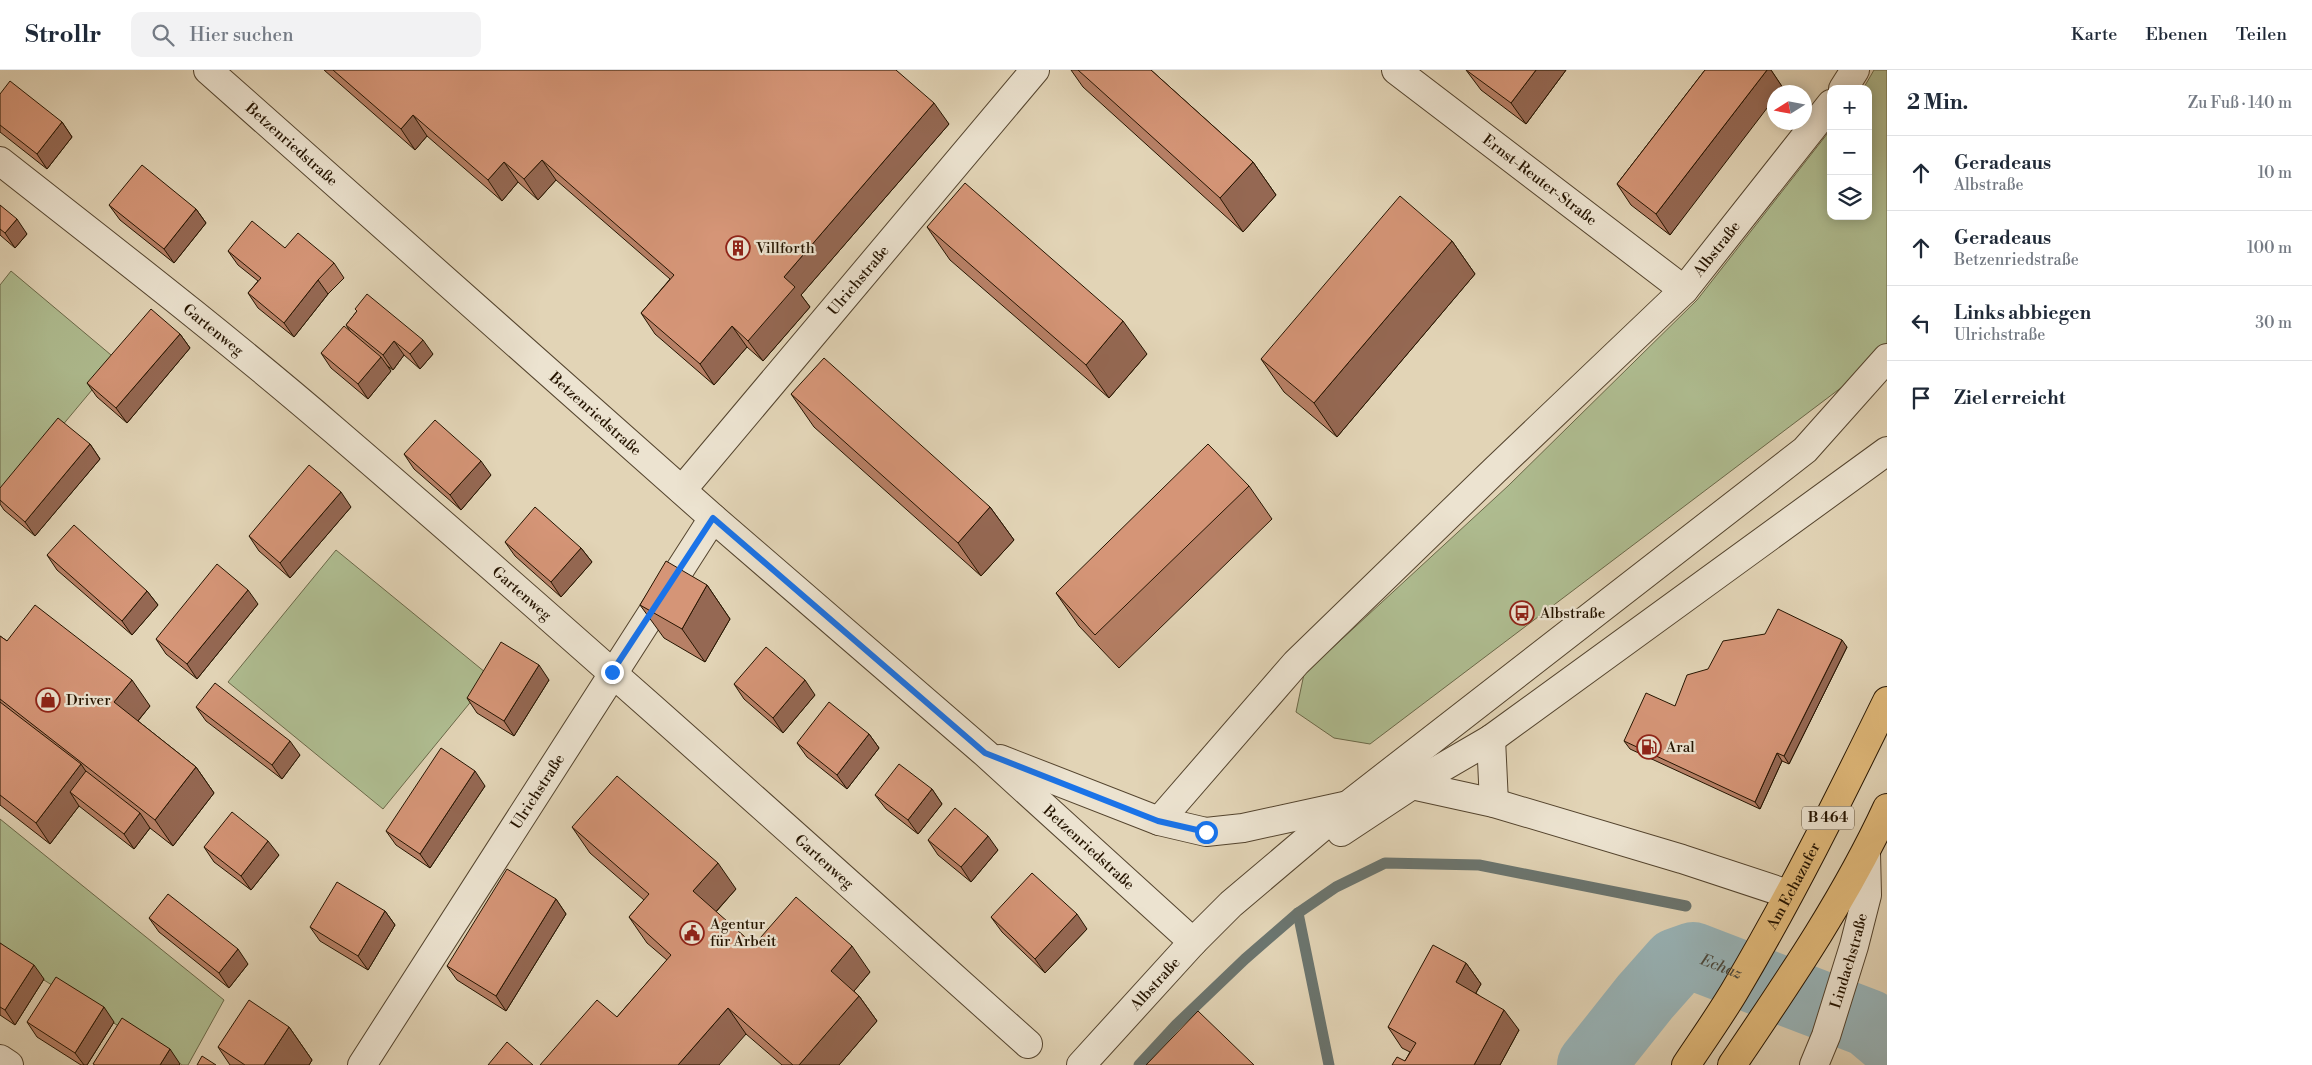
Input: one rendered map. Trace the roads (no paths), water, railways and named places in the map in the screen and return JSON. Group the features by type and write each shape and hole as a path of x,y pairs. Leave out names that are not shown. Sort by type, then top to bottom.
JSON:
{"main road":[{"name":"Am Echazufer","path":"1686,1065 1734,993 1848,780 1887,701"},
{"name":"B 464","path":"1732,1065 1774,1004 1813,941 1866,852 1887,808"}],"street":[{"name":"Betzenriedstraße","path":"208,70 713,518 985,753 1193,942"},
{"name":"Ulrichstraße","path":"682,490 1035,70"},
{"name":"Ernst-Reuter-Straße","path":"1396,70 1684,290"},
{"path":"1846,85 1855,70"},
{"name":"Albstraße","path":"1348,805 1243,828 1206,832 1158,821 1296,663 1684,290 1827,109"},
{"name":"Gartenweg","path":"0,160 259,367 612,672 1028,1044"},
{"name":"Albstraße","path":"1081,1065 1193,942 1231,904 1348,805 1805,450 1887,358"},
{"name":"Albstraße","path":"1231,904 1412,785 1492,738 1887,451"},
{"name":"Ulrichstraße","path":"362,1065 612,672 713,518"},
{"path":"1492,738 1494,803"},
{"name":"Betzenriedstraße","path":"985,753 1158,821"},
{"path":"1412,785 1494,803 1682,859 1788,894"},
{"name":"Lindachstraße","path":"1814,1065 1826,1036 1854,946 1867,895 1866,852"},
{"path":"0,1059 9,1065"}],"water":[{"path":"1872,1013 1887,1031 1887,1051 1861,1032"}],"waterway":[{"path":"1139,1065 1176,1025 1245,959 1298,913 1336,887 1385,863 1479,865 1686,906"},
{"path":"1298,913 1329,1065"},
{"name":"Echaz","path":"1591,1065 1645,997 1676,962 1693,956 1868,1023 1887,1039"}],"place":[{"name":"Villforth","path":"738,248"},
{"name":"Albstraße","path":"1522,613"},
{"name":"Driver","path":"48,700"},
{"name":"Aral","path":"1649,747"},
{"name":"Agentur für Arbeit","path":"692,933"}]}
